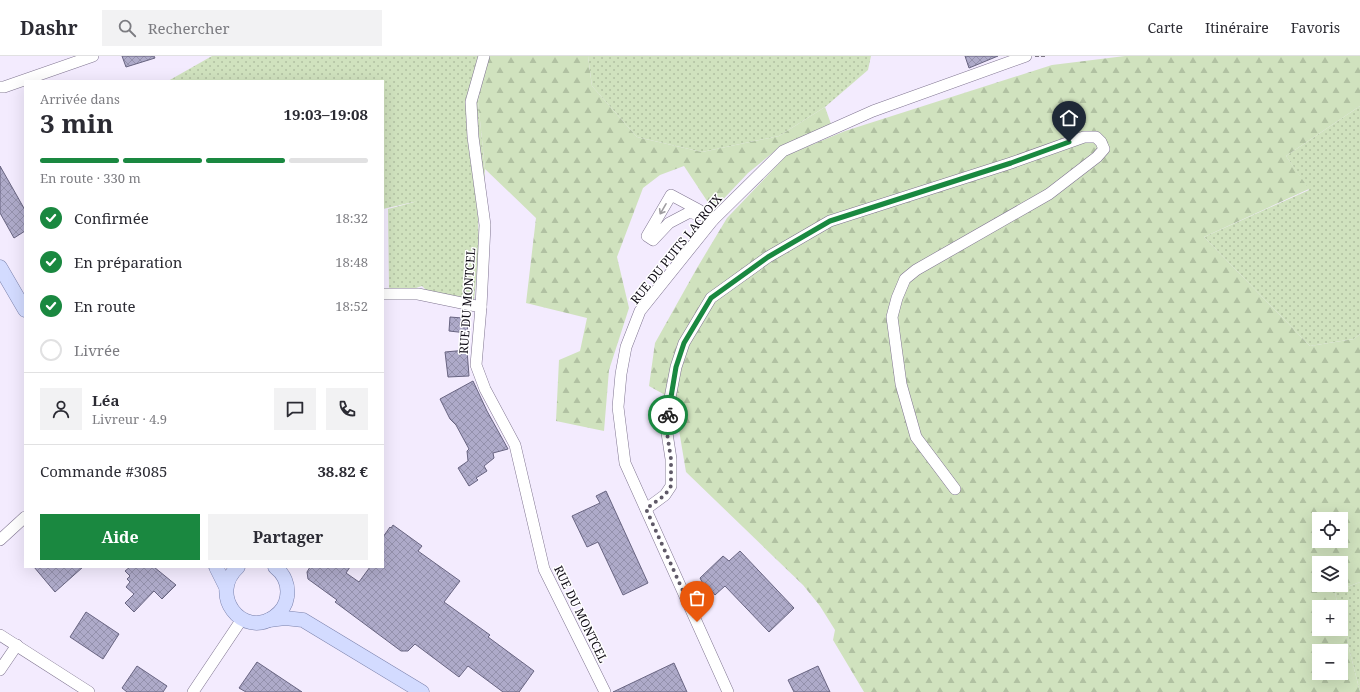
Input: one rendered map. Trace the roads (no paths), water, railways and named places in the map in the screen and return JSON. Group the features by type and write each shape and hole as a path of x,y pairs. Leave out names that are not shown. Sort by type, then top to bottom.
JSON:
{"main road":[{"path":"0,267 24,308"},
{"path":"216,568 226,587"},
{"path":"237,568 228,579 226,596 234,613 242,619 255,622 285,618 303,620 422,692"},
{"path":"268,620 281,610 287,596 285,578 280,570 277,568"},
{"path":"287,596 303,620"}],"street":[{"path":"24,80 93,56"},
{"name":"RUE DU MONTCEL","path":"484,56 471,102 473,137 485,225 481,307 476,365 485,389 515,445 544,570 605,692"},
{"name":"RUE DU PUITS LACROIX","path":"728,692 624,463 618,407 621,374 626,347 640,311 713,220 783,151 873,111 1026,56"},
{"path":"0,87 24,80"},
{"path":"646,509 665,495 671,486 671,459 667,433 669,403 676,367 684,343 711,298 768,257 830,221 1011,163 1084,137 1096,137 1101,142 1104,149 1097,157 1048,194 916,270 905,279 897,298 892,317 900,376 916,437 956,489"},
{"path":"701,214 699,210 671,195 647,236 653,240 669,223 690,212 698,215 701,214 713,220"},
{"path":"384,294 418,294 481,307"},
{"path":"0,540 24,518"},
{"path":"193,692 242,619"},
{"path":"0,635 89,692"},
{"path":"0,670 16,645"}]}
